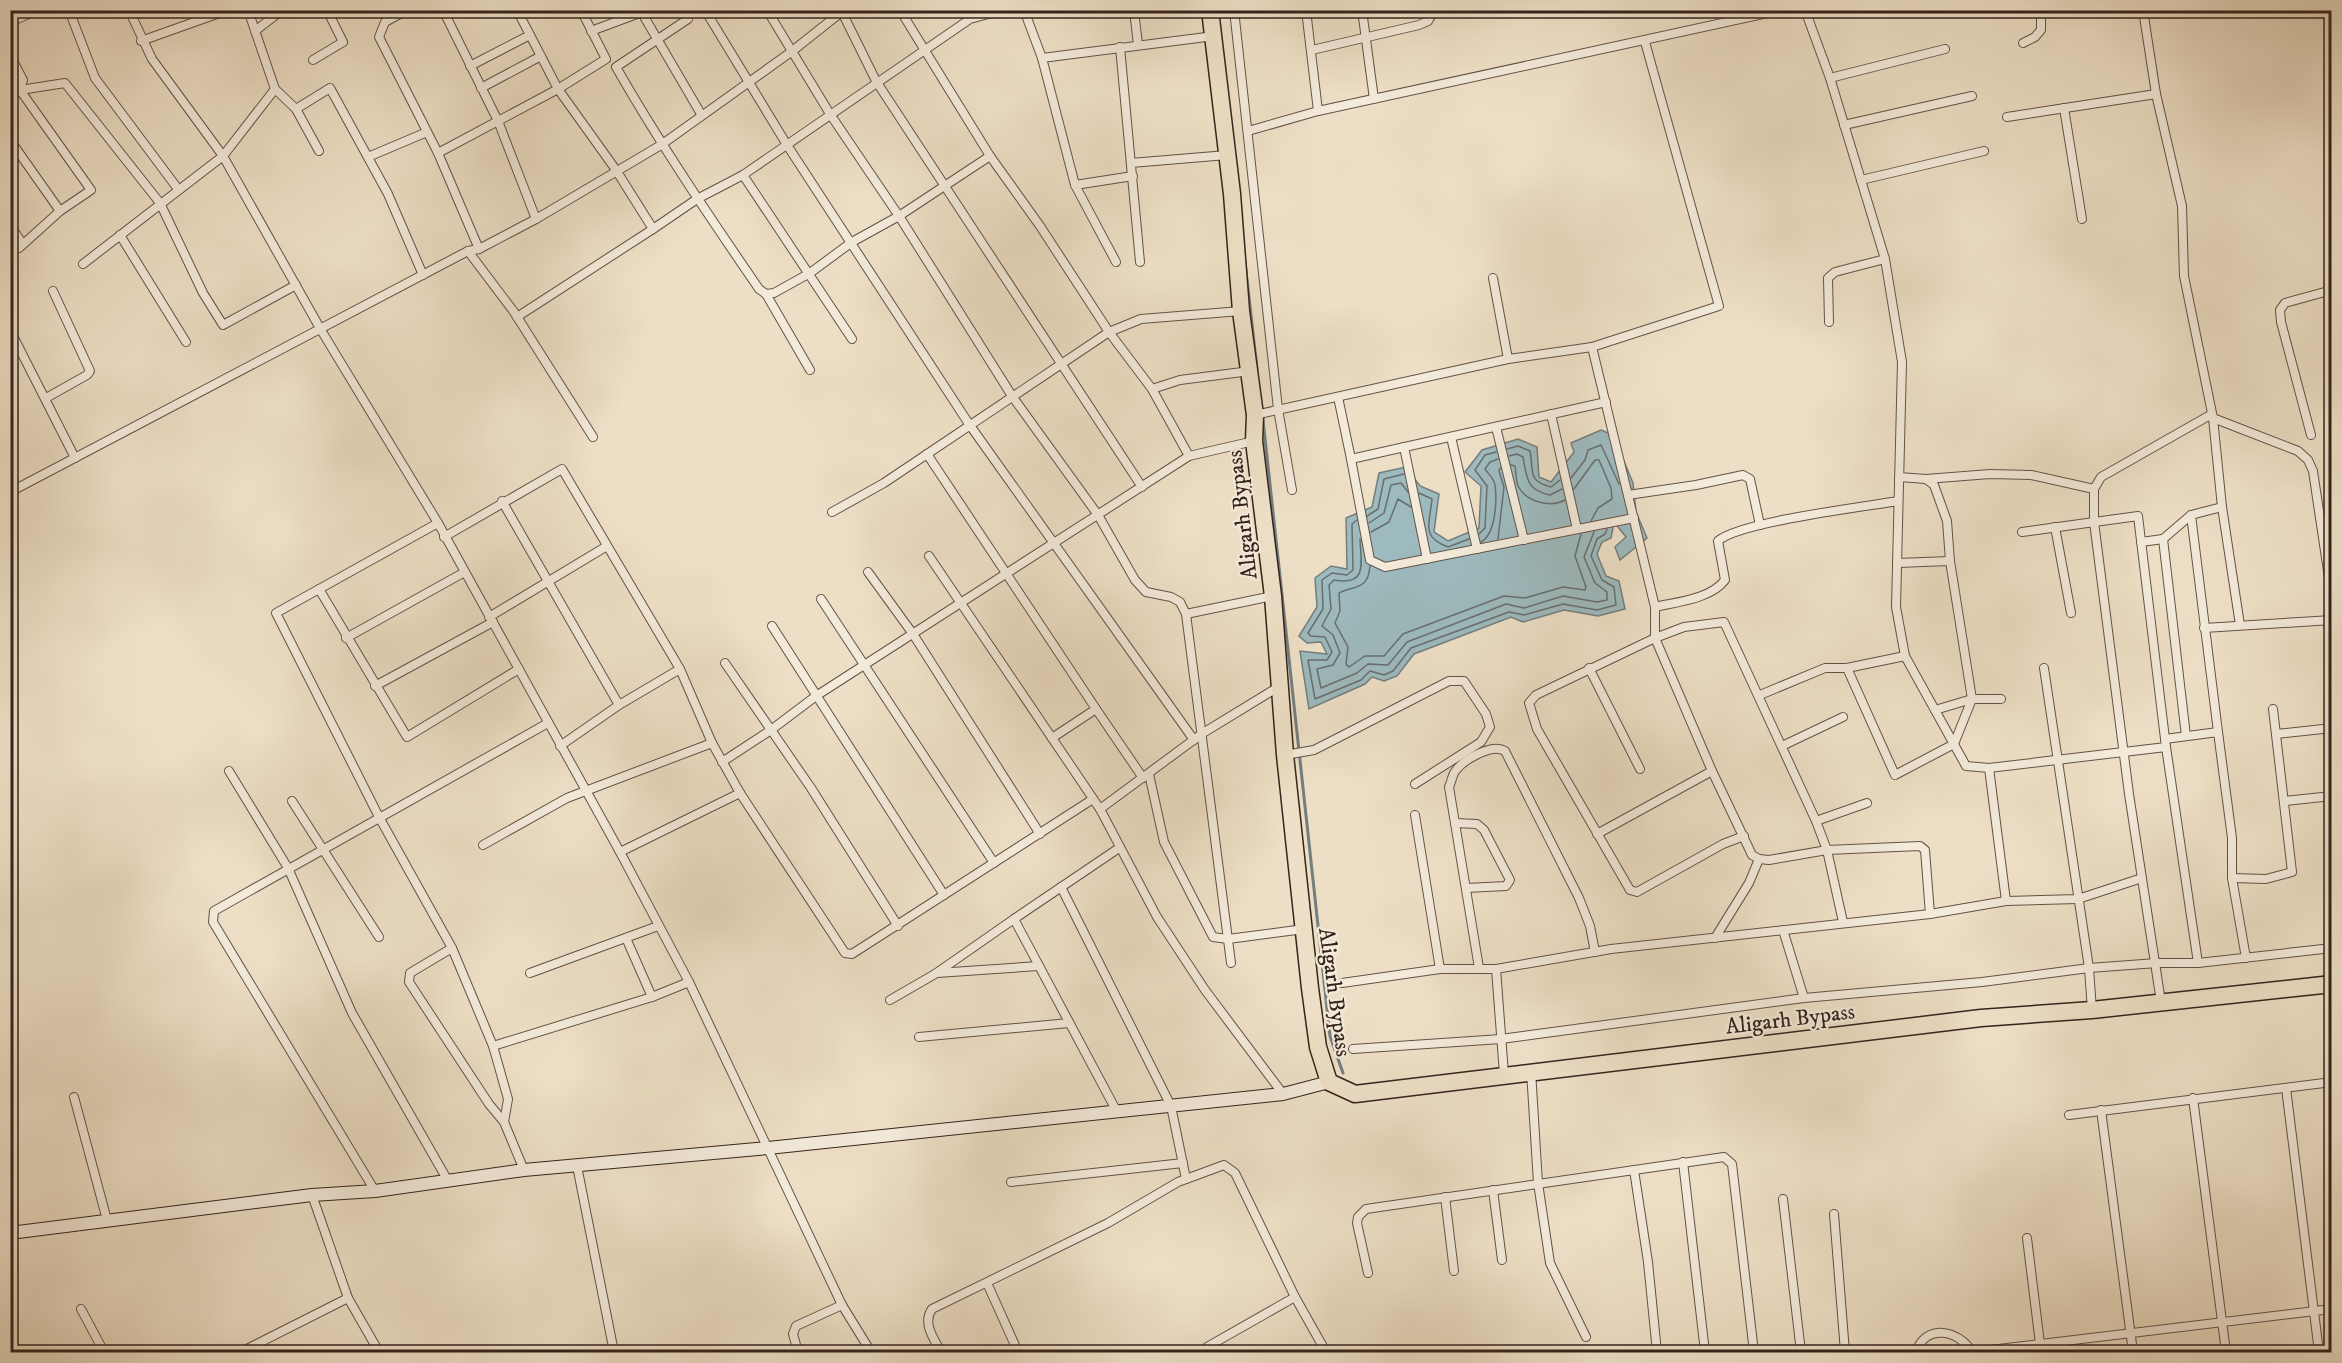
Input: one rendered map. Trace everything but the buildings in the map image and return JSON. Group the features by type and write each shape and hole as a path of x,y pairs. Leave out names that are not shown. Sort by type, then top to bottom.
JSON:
{"highway":[{"name":"Aligarh Bypass","path":"1210,10 1227,155 1241,311 1251,371 1266,412 1254,441 1273,596 1304,929 1318,1047 1329,1082 1355,1094 1503,1069 1531,1071 2160,996 2331,984"}],"street":[{"path":"10,22 38,10"},
{"path":"69,10 95,78 178,189"},
{"path":"129,10 141,41 223,156 321,330 438,523 560,746 588,792 689,982 842,1305 871,1353"},
{"path":"141,41 228,10"},
{"path":"248,10 274,89 296,109 319,151"},
{"path":"255,31 282,10"},
{"path":"312,60 343,42 327,10"},
{"path":"407,10 385,22 379,37 438,153 479,249"},
{"path":"442,10 498,121 536,219"},
{"path":"517,10 558,89 616,170 654,229"},
{"path":"581,10 606,59 616,67 661,145 759,289 766,294 810,370"},
{"path":"705,10 787,145 969,424 1194,740"},
{"path":"767,10 830,114 899,216 1012,396 1098,515 1135,580 1146,592 1171,597 1180,602 1185,614 1203,733 1231,963"},
{"path":"900,10 990,156 1041,226 1109,332 1152,389 1189,456"},
{"path":"517,317 697,199 743,175 876,81 970,19 1002,10"},
{"path":"1024,10 1042,58 1075,185 1116,262"},
{"path":"1134,10 1138,45"},
{"path":"1234,10 1248,130 1266,412 1292,490"},
{"path":"1306,10 1318,111"},
{"path":"1362,10 1374,99"},
{"path":"1312,50 1419,25 1428,21 1434,10"},
{"path":"1248,130 1318,111 1645,42 1782,10"},
{"path":"1804,10 1830,78 1885,259 1902,362 1896,607 1905,656 1966,766 1989,768 2124,752 2187,736 2218,732"},
{"path":"2023,42 2035,37 2042,30 2042,10"},
{"path":"2143,10 2156,94 2182,206 2184,276 2213,416 2222,507 2240,625"},
{"path":"10,492 468,251 479,249 536,219 661,145 701,114 791,52 842,11 876,81 1142,487"},
{"path":"591,31 644,12 656,41 701,114"},
{"path":"616,67 688,19"},
{"path":"470,66 530,35"},
{"path":"1042,58 1214,36"},
{"path":"1266,412 1508,359 1592,347 1719,306 1645,42"},
{"path":"1120,47 1140,262"},
{"path":"1830,78 1945,50"},
{"path":"10,55 23,80 20,90"},
{"path":"481,88 541,56"},
{"path":"438,153 558,89 606,59"},
{"path":"10,95 20,90 65,83 160,203 203,293 223,326 296,285"},
{"path":"296,109 330,88 388,194 423,275"},
{"path":"83,264 223,156 274,89"},
{"path":"10,255 60,211 92,190 20,90"},
{"path":"2007,117 2156,94"},
{"path":"1844,125 1972,96"},
{"path":"2064,108 2082,219"},
{"path":"368,157 427,132"},
{"path":"10,140 60,211"},
{"path":"1861,180 1984,151"},
{"path":"1131,163 1227,155"},
{"path":"766,294 774,293 810,273 852,242 899,216 990,156"},
{"path":"743,175 852,339"},
{"path":"1075,185 1133,176"},
{"path":"10,225 22,243 18,248"},
{"path":"120,234 186,342"},
{"path":"468,251 517,317 593,436"},
{"path":"1829,322 1828,278 1835,272 1885,259"},
{"path":"1493,278 1508,359"},
{"path":"2311,435 2281,322 2280,310 2285,303 2331,290"},
{"path":"45,398 87,375 90,371 53,291"},
{"path":"832,512 884,483 1109,332 1141,319 1241,311"},
{"path":"10,330 75,458"},
{"path":"1592,347 1654,608 1655,638 1712,771 1752,855 1759,859 1827,850 1920,846 1925,850 1927,860 1930,914"},
{"path":"1152,389 1180,380 1251,371"},
{"path":"1338,397 1370,560 1385,567 1634,518"},
{"path":"1351,459 1606,402"},
{"path":"1551,414 1577,529"},
{"path":"2160,996 2124,752 2094,522 2094,489 2101,477 2213,416"},
{"path":"2213,416 2298,451 2308,460 2317,491 2331,598"},
{"path":"1496,427 1524,540"},
{"path":"1451,437 1477,549"},
{"path":"722,762 771,730 816,696 963,604 1189,456 1254,441"},
{"path":"1404,447 1427,559"},
{"path":"927,454 1096,709 1146,776 1164,842 1213,937 1228,939 1304,929"},
{"path":"444,537 502,501 562,469 680,669 712,743 740,793 845,953 852,954 898,926 1093,799"},
{"path":"1899,477 1926,479 1990,474 2031,475 2094,489"},
{"path":"1628,495 1743,475 1749,479 1753,489 1760,525"},
{"path":"1847,668 1895,775 1954,744 1972,699 1950,561 1947,521 1941,498 1934,485 1926,479"},
{"path":"502,501 619,705"},
{"path":"1654,608 1710,592 1720,586 1725,580 1718,541 1726,534 1760,525 1898,501"},
{"path":"2141,542 2163,539 2191,515 2222,507"},
{"path":"2191,515 2232,838 2232,878 2246,958"},
{"path":"2022,532 2138,516 2166,743 2198,963"},
{"path":"438,523 276,613 379,818 452,948 493,1046 508,1100 504,1122"},
{"path":"2055,527 2071,613"},
{"path":"2163,539 2187,736"},
{"path":"375,686 491,620 549,580 607,546"},
{"path":"929,556 1100,809 1157,917 1204,990 1240,1033 1283,1094"},
{"path":"1897,563 1950,561"},
{"path":"868,572 913,634 1040,834"},
{"path":"346,638 464,573"},
{"path":"319,589 403,734 410,738 519,669"},
{"path":"1185,614 1273,596"},
{"path":"821,599 994,863"},
{"path":"2204,628 2331,620"},
{"path":"1744,836 1723,844 1637,892 1625,886 1537,729 1530,703 1536,695 1655,638 1684,627 1724,622 1760,695 1816,821 1827,850 1843,922"},
{"path":"772,626 944,895"},
{"path":"1760,695 1825,668 1847,668 1905,656"},
{"path":"725,663 812,788 898,926"},
{"path":"1589,668 1640,770"},
{"path":"2044,668 2089,972 2091,1004"},
{"path":"560,746 619,705 680,669"},
{"path":"1288,755 1305,753 1449,681 1464,681 1486,714 1490,727 1480,742 1415,784"},
{"path":"1100,809 1203,733 1282,685"},
{"path":"1935,710 1972,699 2001,699"},
{"path":"1052,738 1096,709"},
{"path":"2232,878 2266,879 2292,872 2273,709"},
{"path":"1782,746 1843,717"},
{"path":"375,1191 212,919 214,911 548,723"},
{"path":"2276,734 2331,728"},
{"path":"483,845 567,798 588,792 712,743"},
{"path":"1479,968 1449,787 1454,772 1486,749 1498,747 1506,751 1579,898 1590,926 1595,952"},
{"path":"1989,768 2006,901"},
{"path":"229,771 288,868 352,1013 448,1181"},
{"path":"1597,834 1712,771"},
{"path":"620,852 740,793"},
{"path":"2285,801 2331,796"},
{"path":"292,801 379,937"},
{"path":"1816,821 1868,803"},
{"path":"1415,815 1440,969"},
{"path":"1455,822 1477,824 1484,830 1510,880 1506,886 1466,888"},
{"path":"890,1000 935,974 1119,848"},
{"path":"1715,938 1749,883 1759,859"},
{"path":"1342,983 1440,969 1496,969 1595,952 1843,922 1930,914 2006,901 2078,899 2142,878"},
{"path":"1061,887 1172,1106 1186,1179"},
{"path":"1014,919 1116,1110"},
{"path":"530,973 658,926"},
{"path":"1783,930 1804,998"},
{"path":"626,938 652,997"},
{"path":"452,948 410,973 409,982 489,1104 504,1122 524,1170"},
{"path":"1353,1049 1501,1039 1804,998 2157,967 2331,948"},
{"path":"935,974 1039,966"},
{"path":"1496,969 1503,1069"},
{"path":"493,1046 652,997 689,982"},
{"path":"919,1037 1069,1023"},
{"path":"1531,1071 1538,1182 1550,1263 1586,1337"},
{"path":"10,1218 14,1232 312,1196 375,1191 524,1170 768,1148 1283,1094 1329,1082"},
{"path":"2069,1115 2331,1082"},
{"path":"2286,1088 2319,1353"},
{"path":"74,1097 107,1220"},
{"path":"2193,1098 2226,1353"},
{"path":"2101,1110 2133,1353"},
{"path":"1368,1273 1357,1222 1360,1214 1366,1209 1538,1182 1724,1157 1732,1164 1754,1353"},
{"path":"1683,1162 1705,1353"},
{"path":"1011,1182 1183,1163"},
{"path":"941,1353 928,1326 927,1316 932,1309 1108,1223 1186,1179 1224,1165 1231,1168 1295,1297 1326,1353"},
{"path":"577,1166 614,1353"},
{"path":"1634,1170 1648,1262 1657,1353"},
{"path":"1493,1190 1502,1260"},
{"path":"312,1196 348,1298 380,1353"},
{"path":"1445,1197 1454,1271"},
{"path":"1783,1198 1801,1353"},
{"path":"1834,1214 1845,1353"},
{"path":"2027,1238 2040,1348"},
{"path":"987,1283 1018,1353"},
{"path":"1202,1353 1207,1347 1295,1297"},
{"path":"242,1353 348,1298"},
{"path":"798,1353 793,1334 796,1326 842,1305"},
{"path":"1916,1353 1918,1345 1930,1335 1944,1332 1965,1341 1972,1352 2040,1348 2130,1332 2331,1309"},
{"path":"81,1310 104,1353"}],"water":[{"path":"1601,430 1613,435 1633,483 1636,512 1647,538 1620,560 1615,547 1626,537 1614,522 1611,538 1602,542 1597,554 1606,576 1619,581 1625,609 1598,616 1564,610 1523,622 1511,617 1414,654 1397,676 1384,681 1372,677 1365,684 1309,709 1300,651 1327,654 1321,642 1307,643 1299,636 1317,607 1315,578 1331,566 1347,569 1346,518 1372,507 1379,473 1406,467 1420,486 1439,494 1434,532 1448,541 1479,528 1481,486 1465,472 1482,450 1518,439 1537,447 1539,477 1551,482 1574,452 1571,443"}],"waterway":[{"path":"1245,262 1257,369"},
{"path":"1263,420 1330,1036 1343,1073"}]}
